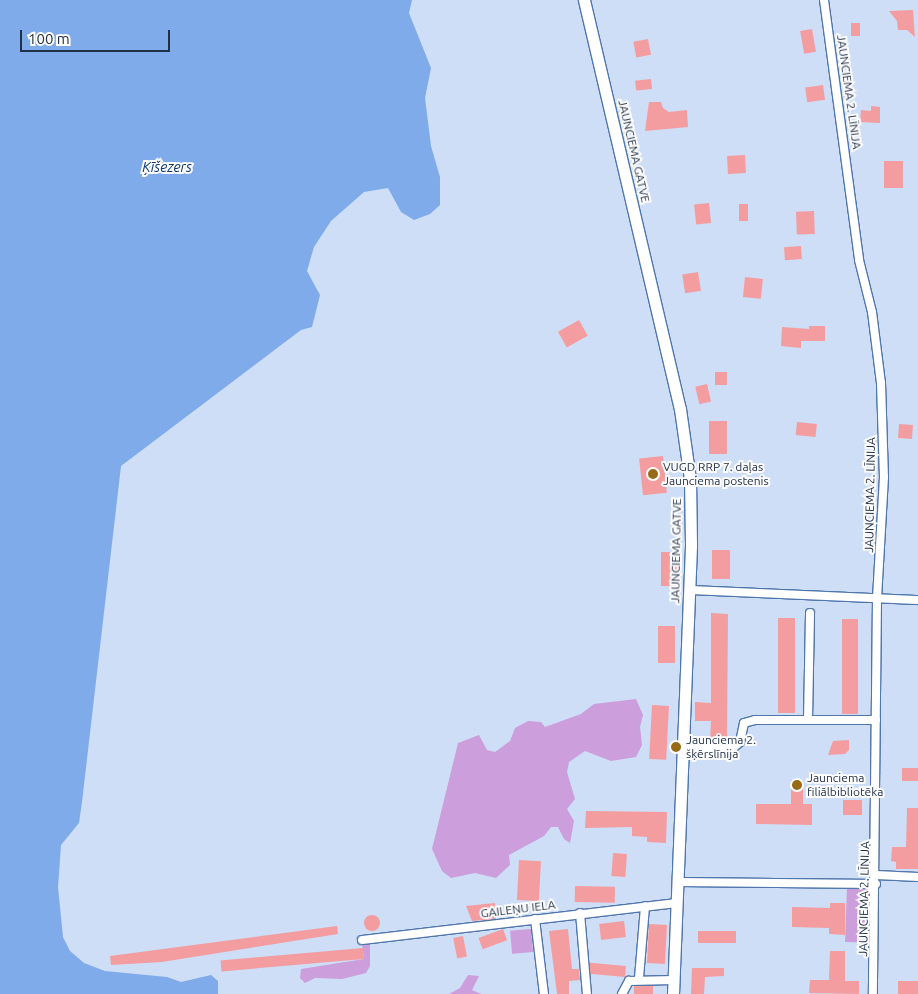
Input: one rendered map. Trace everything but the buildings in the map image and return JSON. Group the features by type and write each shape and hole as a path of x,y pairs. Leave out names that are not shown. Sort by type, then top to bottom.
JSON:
{"main road":[{"name":"JAUNCIEMA GATVE","path":"584,0 680,409 692,515 673,994"}],"street":[{"name":"JAUNCIEMA 2. LĪNIJA","path":"824,0 859,260 872,312 881,383 884,477 877,599 876,880 873,994"},
{"path":"690,590 918,600"},
{"path":"808,719 810,613"},
{"path":"683,749 732,749 740,742 744,723 755,720 876,720"},
{"path":"678,882 876,880 918,877"},
{"name":"GAILEŅU IELA","path":"362,940 677,903"},
{"path":"639,978 645,906"},
{"path":"580,913 587,994"},
{"path":"535,919 544,994"},
{"path":"622,994 629,981 639,978 674,980"}],"shaded area":[{"path":"636,699 643,715 640,727 642,745 636,757 611,761 585,751 569,762 567,772 575,799 567,809 574,821 570,843 564,839 558,827 551,827 544,836 509,855 510,865 496,878 475,873 451,878 442,871 432,849 458,743 479,735 487,750 495,752 510,741 515,728 528,721 541,722 545,727 581,714 594,704"},
{"path":"847,887 870,888 868,943 845,942"},
{"path":"531,929 533,952 512,954 510,931"},
{"path":"362,944 370,944 370,966 366,973 342,979 315,978 305,983 300,978 301,969 364,959"},
{"path":"468,975 479,976 472,990 481,994 449,994 460,988"}],"water":[{"name":"Ķīšezers","path":"0,0 412,0 409,13 431,68 425,98 431,146 440,177 440,205 430,214 414,220 401,212 388,188 364,192 331,221 314,247 307,271 320,295 312,327 301,330 121,466 79,823 61,845 58,887 63,937 70,951 84,963 105,971 167,977 181,982 211,975 218,981 218,994 0,994"}],"place":[{"name":"VUGD RRP 7. daļas Jaunciema postenis","path":"653,474"},
{"name":"Jaunciema 2. šķērslīnija","path":"676,747"},
{"name":"Jaunciema filiālbibliotēka","path":"797,785"}]}
